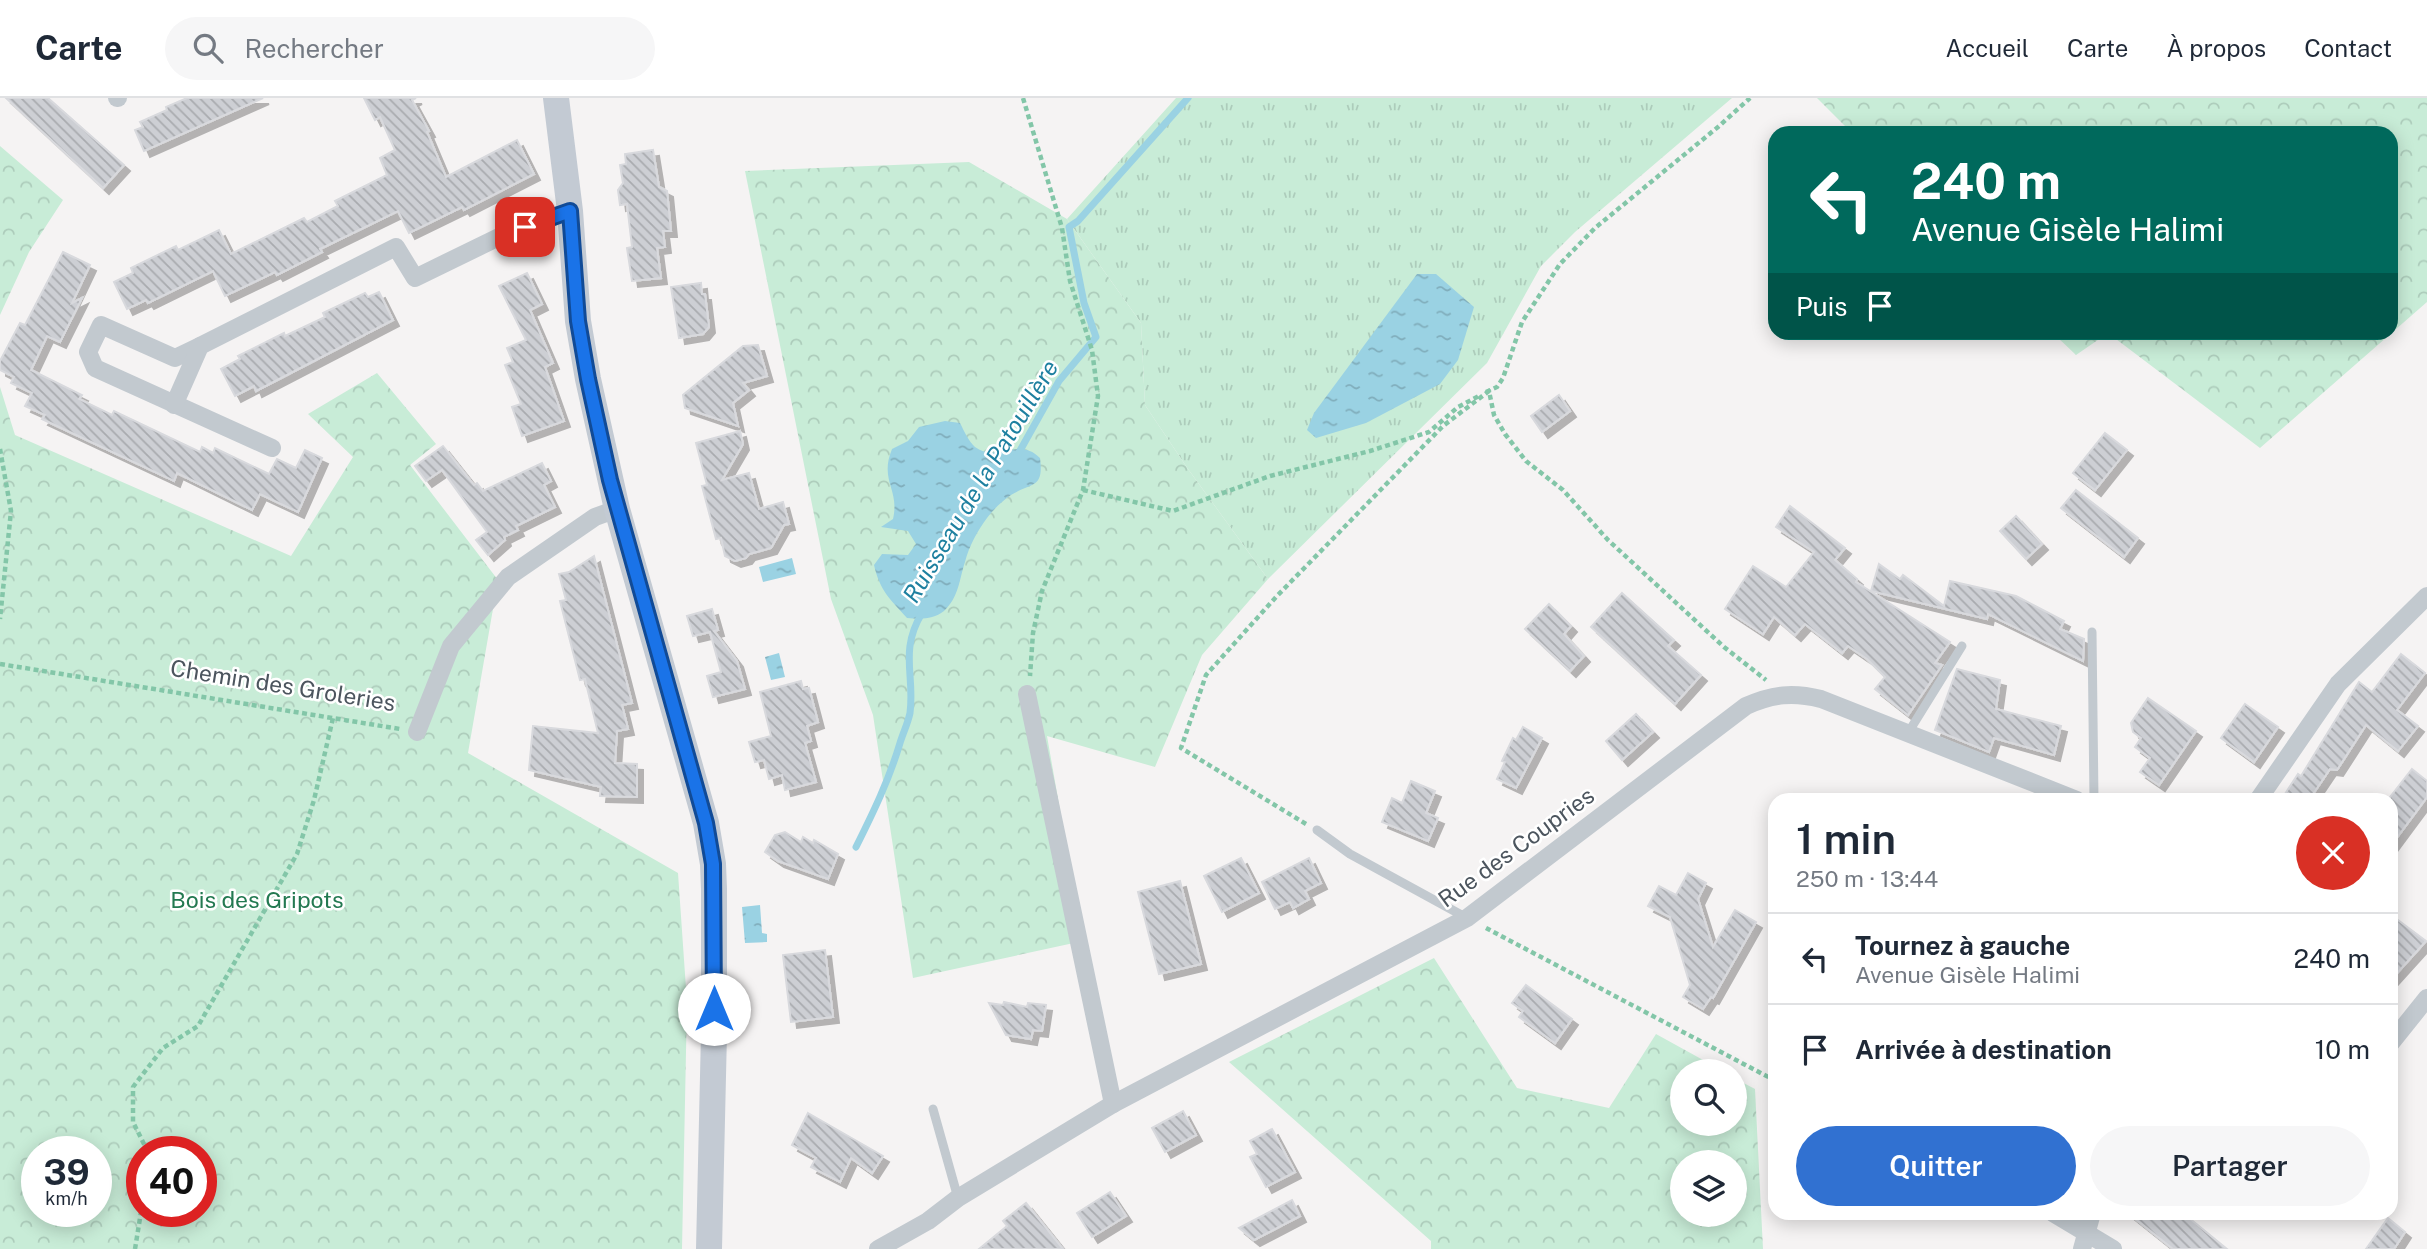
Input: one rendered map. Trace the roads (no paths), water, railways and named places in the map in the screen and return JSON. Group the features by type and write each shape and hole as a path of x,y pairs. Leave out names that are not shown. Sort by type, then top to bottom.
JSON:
{"street":[{"path":"556,98 570,211 578,321 588,379 617,509 706,823 713,864 714,1033 709,1249"},
{"path":"272,448 95,368 88,352 102,326 174,358 396,247 415,278 503,235 570,211"},
{"path":"174,405 200,346"},
{"name":"Chemin des Groleries","path":"417,732 452,646 508,577 595,517 617,509"},
{"path":"2263,793 2338,684 2423,606"},
{"path":"1027,694 1112,1104"},
{"name":"Rue des Coupries","path":"878,1249 928,1221 958,1198 1112,1104 1467,918 1746,706 1766,697 1802,694 1821,699 2059,793"},
{"path":"2398,1034 2427,998"},
{"path":"2061,1220 2085,1240 2113,1249"},
{"path":"2085,1240 2090,1220"}],"lane":[{"path":"2092,632 2094,793"},
{"path":"1908,733 1962,646"},
{"path":"1317,830 1350,854 1467,918"},
{"path":"933,1109 958,1198"}],"water":[{"path":"1417,274 1436,274 1474,307 1458,360 1440,384 1366,423 1316,438 1307,430 1314,413"},
{"path":"945,421 960,423 973,445 983,451 1024,449 1032,452 1040,458 1040,475 1035,483 1011,495 992,511 974,538 956,594 949,606 940,614 931,617 907,618 883,588 874,565 882,554 908,555 916,544 908,531 881,527 893,519 894,500 888,477 889,460 892,449 908,441 919,427"},
{"path":"792,558 796,574 763,582 759,567"},
{"path":"779,653 785,677 771,680 765,657"},
{"path":"760,905 762,933 767,934 767,942 745,943 742,907"}],"waterway":[{"name":"Ruisseau de la Patouillère","path":"1017,456 1059,381 1096,337 1084,303 1069,227 1078,221 1188,98"},
{"name":"Ruisseau de la Patouillère","path":"856,847 886,783 909,717 909,651 922,613"}],"park label":[{"name":"Bois des Gripots","path":"257,899"}]}
